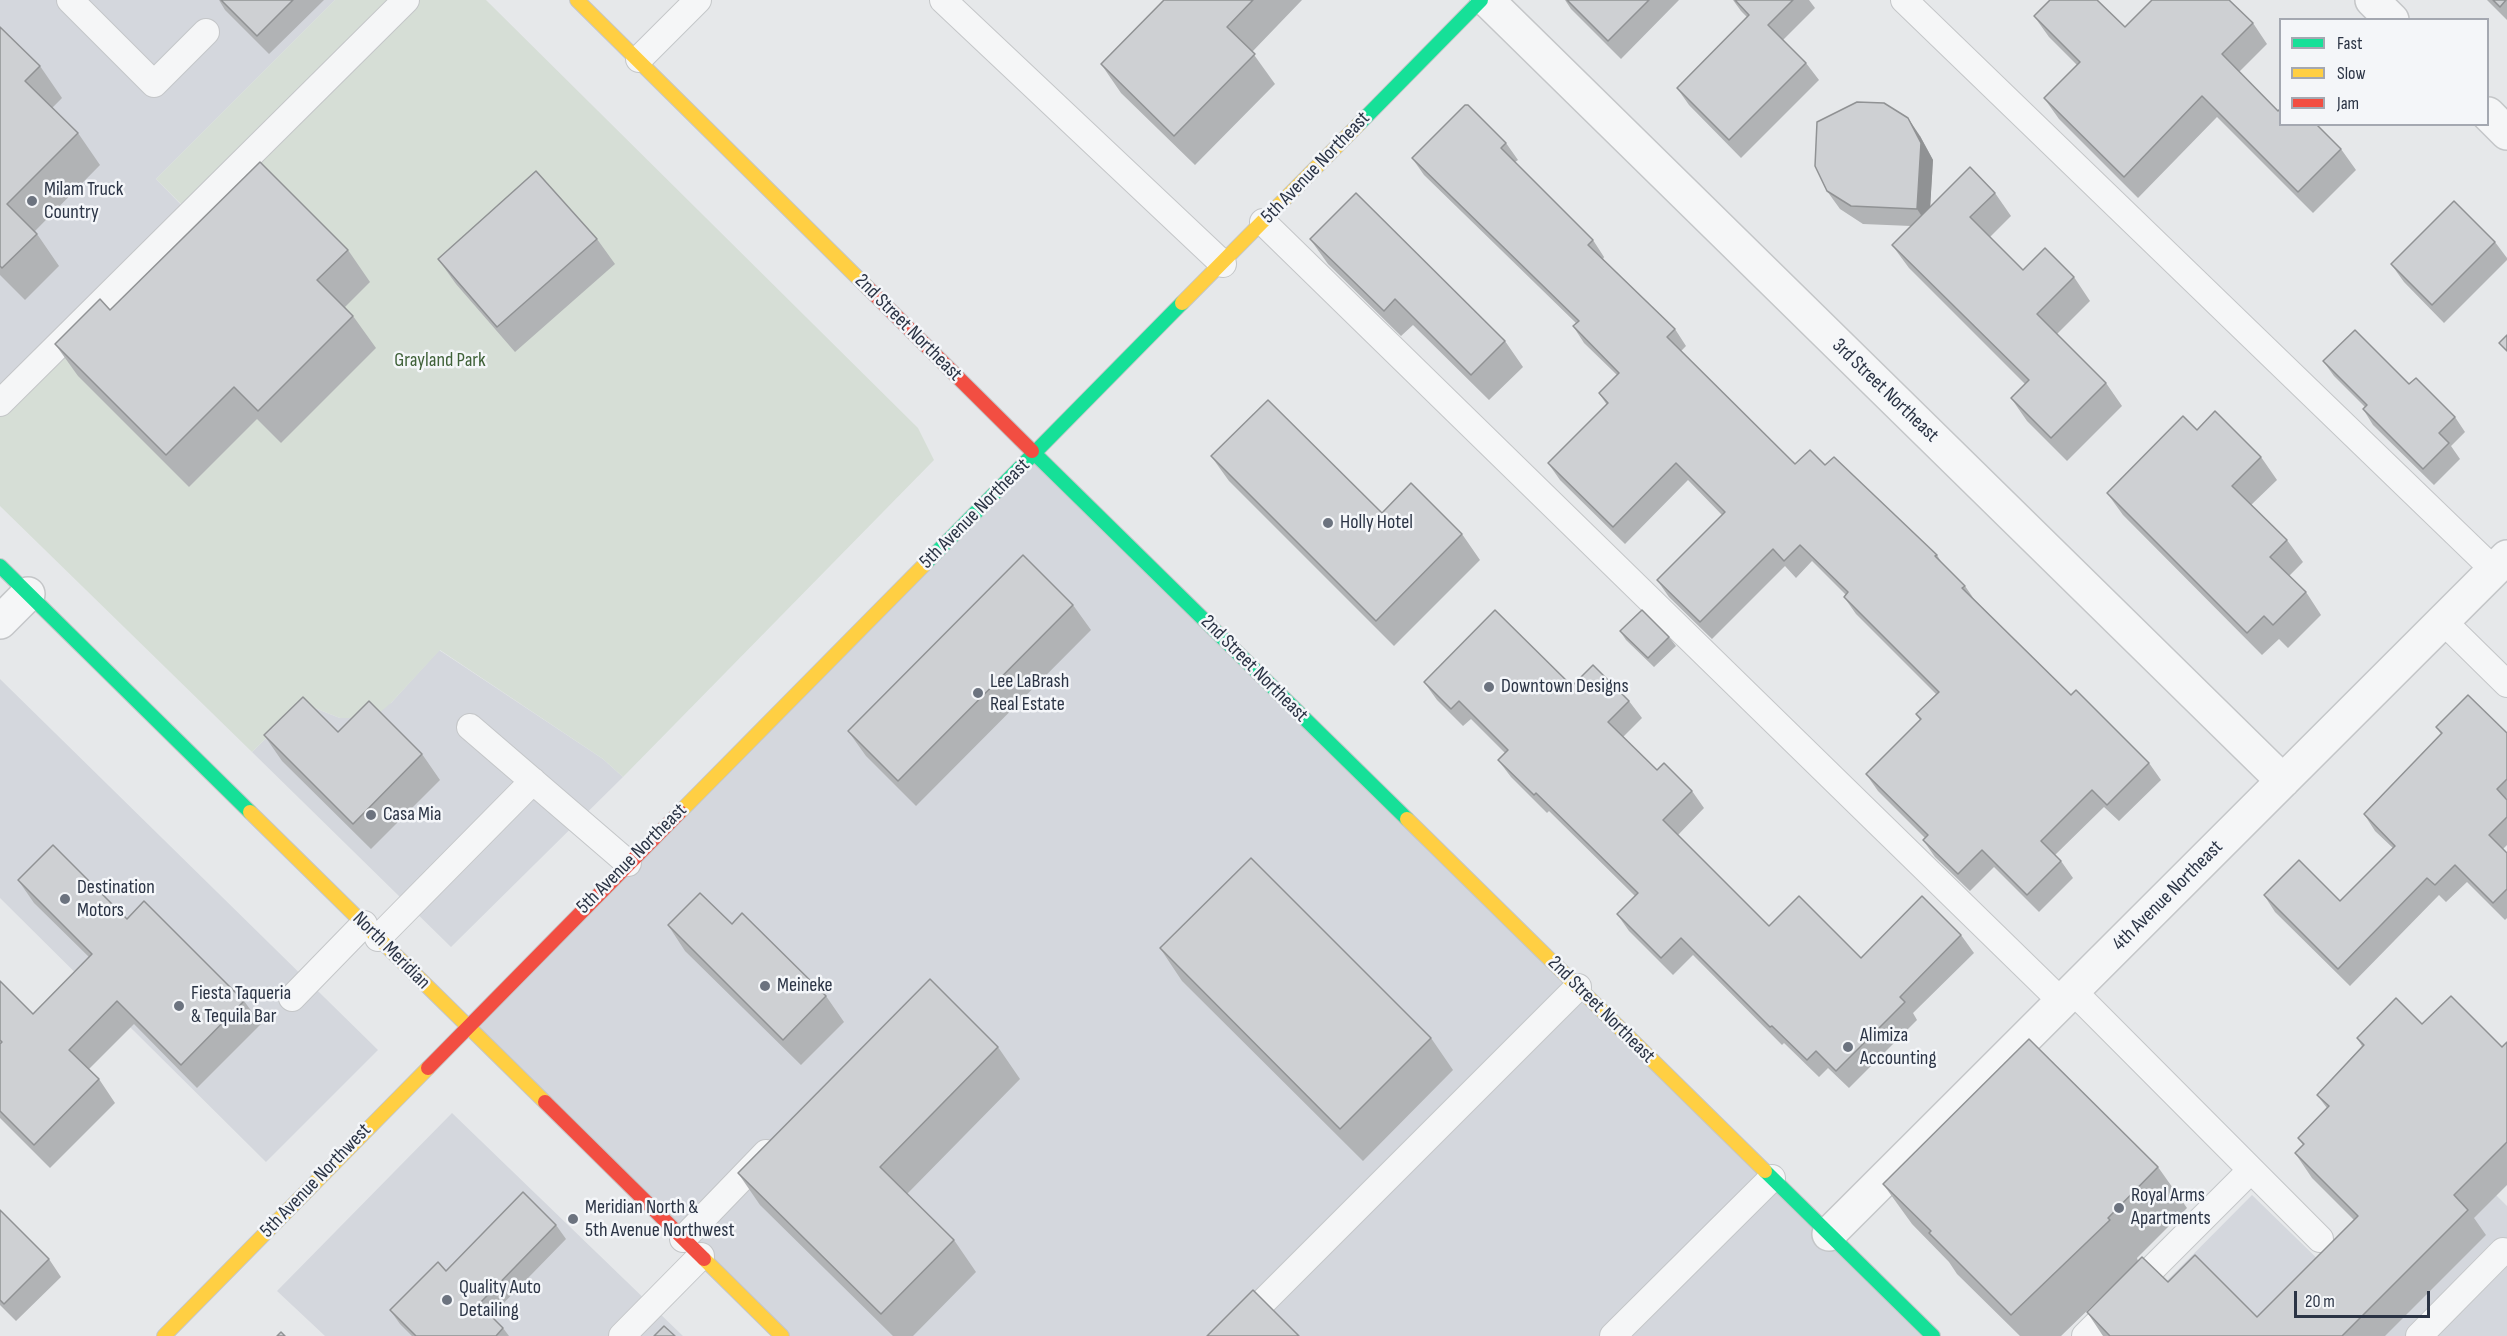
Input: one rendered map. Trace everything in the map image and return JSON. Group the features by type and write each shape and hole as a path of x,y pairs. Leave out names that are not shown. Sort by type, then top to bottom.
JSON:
{"main road":[{"name":"2nd Street Northeast","path":"577,0 1035,454 1933,1336"},
{"name":"5th Avenue Northeast","path":"467,1026 1223,264 1481,0"},
{"name":"North Meridian","path":"0,566 782,1336"},
{"name":"5th Avenue Northwest","path":"164,1336 467,1026"}],"street":[{"name":"3rd Street Northeast","path":"1487,0 2283,782"},
{"path":"2372,0 2390,18"},
{"path":"2489,116 2507,133"},
{"name":"4th Avenue Northeast","path":"1829,1234 2501,564"},
{"path":"0,622 28,594"}],"lane":[{"path":"70,0 154,84 206,32"},
{"path":"0,403 406,0"},
{"path":"639,59 698,0"},
{"path":"943,0 1223,264"},
{"path":"1904,0 2501,564"},
{"path":"1263,222 2068,997 2251,1170 2320,1239"},
{"path":"2443,621 2507,684"},
{"path":"470,727 628,863"},
{"path":"292,998 371,931 533,781"},
{"path":"1229,1336 1578,987"},
{"path":"683,1239 782,1137"},
{"path":"2085,1336 2251,1170"},
{"path":"1613,1336 1772,1178"},
{"path":"2419,1336 2503,1251"},
{"path":"622,1336 701,1257"}],"shaded area":[{"path":"0,0 335,0 156,179 190,214 0,403"},
{"path":"1035,454 1933,1336 782,1336 467,1026"},
{"path":"439,650 603,759 623,777 451,947 252,752 302,703 340,718 391,703"},
{"path":"0,679 378,1050 266,1162 0,898"},
{"path":"452,1113 683,1336 325,1336 277,1291"},
{"path":"2452,1151 2507,1206 2507,1336 2112,1336 2252,1195 2331,1272"}],"green space":[{"name":"Grayland Park","path":"335,0 486,0 918,428 934,460 623,777 603,759 440,650 391,703 373,718 340,718 302,703 252,752 0,506 0,403 190,213 156,179"}],"building":[{"path":"221,0 293,0 257,36"},
{"path":"1164,0 1253,0 1227,27 1255,54 1174,136 1101,64"},
{"path":"1567,0 1649,0 1608,41"},
{"path":"1735,0 1793,0 1768,25 1806,63 1729,140 1677,88 1749,15"},
{"path":"2050,0 2097,0 2125,27 2152,0 2229,0 2253,23 2222,54 2279,110 2279,126 2318,126 2341,149 2298,192 2202,96 2124,177 2044,98 2080,62 2034,16"},
{"path":"2493,0 2506,0 2500,7"},
{"path":"0,27 40,66 25,81 78,133 7,204 37,234 2,268 0,266"},
{"path":"1857,102 1884,103 1908,118 1921,143 1917,209 1851,206 1827,191 1815,166 1817,122"},
{"path":"1465,105 1468,105 1506,143 1501,148 1593,240 1588,245 1675,329 1667,337 1795,464 1810,450 1825,465 1834,457 1937,555 1935,556 1965,586 1962,588 2071,695 2076,690 2149,763 2107,805 2092,790 2041,841 2061,861 2027,895 1982,850 1958,874 1923,840 1928,835 1866,774 1921,719 1916,714 1939,692 1844,597 1848,592 1800,545 1784,561 1773,549 1700,622 1657,580 1725,512 1676,463 1613,527 1548,463 1608,403 1599,393 1619,373 1573,326 1579,321 1412,158"},
{"path":"260,162 348,250 317,280 353,316 258,411 234,387 166,455 55,344 100,299 110,310"},
{"path":"1970,167 1995,193 1970,217 2023,270 2045,248 2074,277 2037,314 2106,383 2051,438 2011,398 2029,380 1892,245"},
{"path":"536,171 597,239 497,327 438,259"},
{"path":"1356,193 1505,341 1471,375 1395,299 1384,311 1310,239"},
{"path":"2454,201 2495,242 2432,305 2391,264"},
{"path":"2355,330 2409,384 2416,378 2455,417 2439,433 2449,443 2423,469 2363,409 2367,405 2323,361"},
{"path":"2507,335 2507,351 2499,343"},
{"name":"Holly Hotel","path":"1268,400 1382,513 1411,483 1462,534 1376,621 1211,456"},
{"path":"2215,411 2261,457 2232,486 2287,540 2270,557 2306,592 2273,625 2264,616 2247,633 2107,493 2183,416 2197,430"},
{"path":"1023,555 1073,605 898,781 848,731"},
{"path":"1495,610 1572,686 1593,665 1629,701 1608,722 1657,770 1664,763 1692,791 1663,820 1769,926 1799,896 1861,958 1922,896 1961,935 1900,997 1905,1002 1836,1071 1816,1051 1807,1060 1772,1026 1770,1027 1681,938 1661,958 1617,914 1638,893 1536,793 1534,795 1498,760 1508,750 1459,701 1451,709 1424,682"},
{"path":"1642,610 1669,637 1648,658 1620,631"},
{"path":"2468,695 2507,733 2507,779 2497,789 2507,800 2507,817 2489,835 2507,853 2507,889 2493,903 2455,865 2435,885 2427,878 2338,969 2264,895 2299,860 2340,901 2395,846 2364,814 2442,733 2436,727"},
{"name":"Casa Mia","path":"303,697 338,732 369,701 422,754 353,824 264,735"},
{"path":"53,845 127,919 144,901 244,1001 181,1065 117,1001 69,1050 99,1079 34,1145 0,1111 0,1044 2,1042 0,1040 0,981 33,1014 92,954 18,880"},
{"path":"1251,858 1431,1038 1340,1129 1160,948"},
{"name":"Meineke","path":"700,893 732,924 742,913 826,996 783,1040 668,925"},
{"path":"930,979 998,1047 880,1167 954,1240 881,1314 738,1173"},
{"path":"2451,996 2502,1047 2507,1042 2507,1142 2454,1195 2468,1210 2342,1336 2110,1336 2087,1312 2142,1257 2168,1282 2195,1255 2257,1317 2358,1216 2295,1153 2304,1144 2298,1138 2329,1106 2317,1095 2364,1045 2357,1038 2396,998 2422,1024"},
{"path":"2029,1039 2158,1167 2108,1218 2110,1220 2011,1315 1883,1184"},
{"path":"523,1192 556,1225 479,1304 503,1328 496,1336 416,1336 390,1310 438,1262 446,1271"},
{"path":"0,1210 49,1259 4,1304 0,1300"},
{"path":"1253,1290 1299,1336 1207,1336"},
{"path":"664,1326 675,1336 654,1336"}],"traffic: fast":[{"path":"1359,124 1481,0"},
{"path":"926,563 1182,303"},
{"path":"1032,451 1407,819"},
{"path":"0,566 250,812"},
{"path":"1765,1171 1933,1336"}],"traffic: slow":[{"path":"577,0 868,288"},
{"path":"1182,303 1359,124"},
{"path":"680,812 926,563"},
{"path":"250,812 545,1102"},
{"path":"1407,819 1765,1171"},
{"path":"164,1336 428,1068"},
{"path":"704,1259 782,1336"}],"traffic: jam":[{"path":"868,288 1032,451"},
{"path":"428,1068 680,812"},
{"path":"545,1102 704,1259"}],"place":[{"name":"Milam Truck Country","path":"32,201"},
{"name":"Holly Hotel","path":"1328,523"},
{"name":"Downtown Designs","path":"1489,687"},
{"name":"Lee LaBrash Real Estate","path":"978,693"},
{"name":"Casa Mia","path":"371,815"},
{"name":"Destination Motors","path":"65,899"},
{"name":"Meineke","path":"765,986"},
{"name":"Fiesta Taqueria & Tequila Bar","path":"179,1006"},
{"name":"Alimiza Accounting","path":"1848,1047"},
{"name":"Royal Arms Apartments","path":"2119,1208"},
{"name":"Meridian North & 5th Avenue Northwest","path":"573,1219"},
{"name":"Quality Auto Detailing","path":"447,1300"}]}
